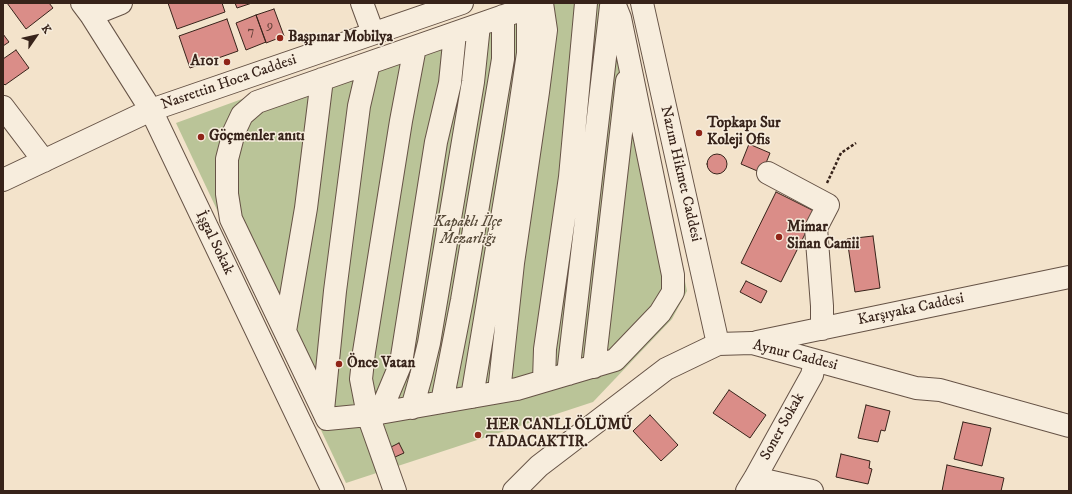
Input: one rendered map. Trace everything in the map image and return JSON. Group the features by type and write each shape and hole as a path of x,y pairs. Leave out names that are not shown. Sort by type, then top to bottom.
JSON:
{"street":[{"path":"86,9 121,3"},
{"path":"362,3 373,33"},
{"name":"Nasrettin Hoca Caddesi","path":"3,180 150,110 462,3"},
{"path":"544,381 545,349 570,177 586,3"},
{"path":"568,374 613,3"},
{"path":"537,4 257,102 242,115 234,132 227,159 227,194 231,219 327,419 412,408 517,389 615,360 660,313 673,292 673,275 620,18 613,3"},
{"name":"Nazım Hikmet Caddesi","path":"642,3 718,344"},
{"path":"499,392 513,263 546,30 537,4"},
{"path":"472,397 537,4"},
{"name":"İşgal Sokak","path":"86,9 150,110 333,491"},
{"path":"442,402 462,300 503,59 503,16"},
{"path":"412,408 432,327 473,82 479,25"},
{"path":"374,414 401,363 436,142 450,83 456,33"},
{"path":"395,491 374,414 362,379 364,352 400,129 415,47"},
{"path":"594,366 629,62"},
{"path":"323,410 335,290 359,106 369,63"},
{"path":"285,331 306,208 322,79"},
{"path":"3,107 44,161"},
{"path":"768,173 828,204 816,228 822,306 822,329"},
{"name":"Karşıyaka Caddesi","path":"752,343 1069,277"},
{"name":"Aynur Caddesi","path":"514,491 539,466 666,368 718,344 752,343 916,388 940,390 1069,426"},
{"name":"Soner Sokak","path":"751,484 812,375 815,361"},
{"path":"751,484 812,491"}],"path":[{"path":"820,200 841,153 856,143"}],"green space":[{"name":"Kapaklı İlçe Mezarlığı","path":"506,3 627,3 687,291 672,319 593,402 346,483 176,123"}],"building":[{"path":"7,3 49,3 53,8 26,29"},
{"path":"168,3 222,3 225,12 177,29"},
{"path":"235,3 252,3 237,8"},
{"path":"274,9 284,36 266,43 256,15"},
{"path":"256,15 266,42 246,50 236,23"},
{"path":"227,19 238,51 190,68 179,36"},
{"path":"3,34 9,42 3,46"},
{"path":"16,50 29,68 5,85 3,83 3,59"},
{"path":"749,144 770,153 762,173 741,164"},
{"path":"713,154 721,154 727,160 727,168 721,174 713,174 707,168 707,160"},
{"name":"Mimar Sinan Camii","path":"776,192 816,212 781,282 741,263"},
{"path":"873,236 880,288 855,292 847,239"},
{"path":"746,281 767,291 761,303 740,292"},
{"path":"729,390 766,415 750,438 713,413"},
{"path":"866,405 890,411 885,431 881,430 878,442 858,438"},
{"path":"650,415 678,445 661,461 633,431"},
{"path":"963,422 991,428 982,466 954,459"},
{"path":"399,443 404,453 395,457 391,447"},
{"path":"841,454 870,461 869,468 872,469 868,484 836,477"},
{"path":"947,465 1004,478 1001,491 942,491"}],"place":[{"name":"Başpınar Mobilya","path":"280,38"},
{"name":"A101","path":"227,62"},
{"name":"Topkapı Sur Koleji Ofis","path":"699,133"},
{"name":"Göçmenler anıtı","path":"201,137"},
{"name":"Mimar Sinan Camii","path":"779,237"},
{"name":"Önce Vatan","path":"339,364"},
{"name":"HER CANLI ÖLÜMÜ TADACAKTIR.","path":"478,435"}]}
